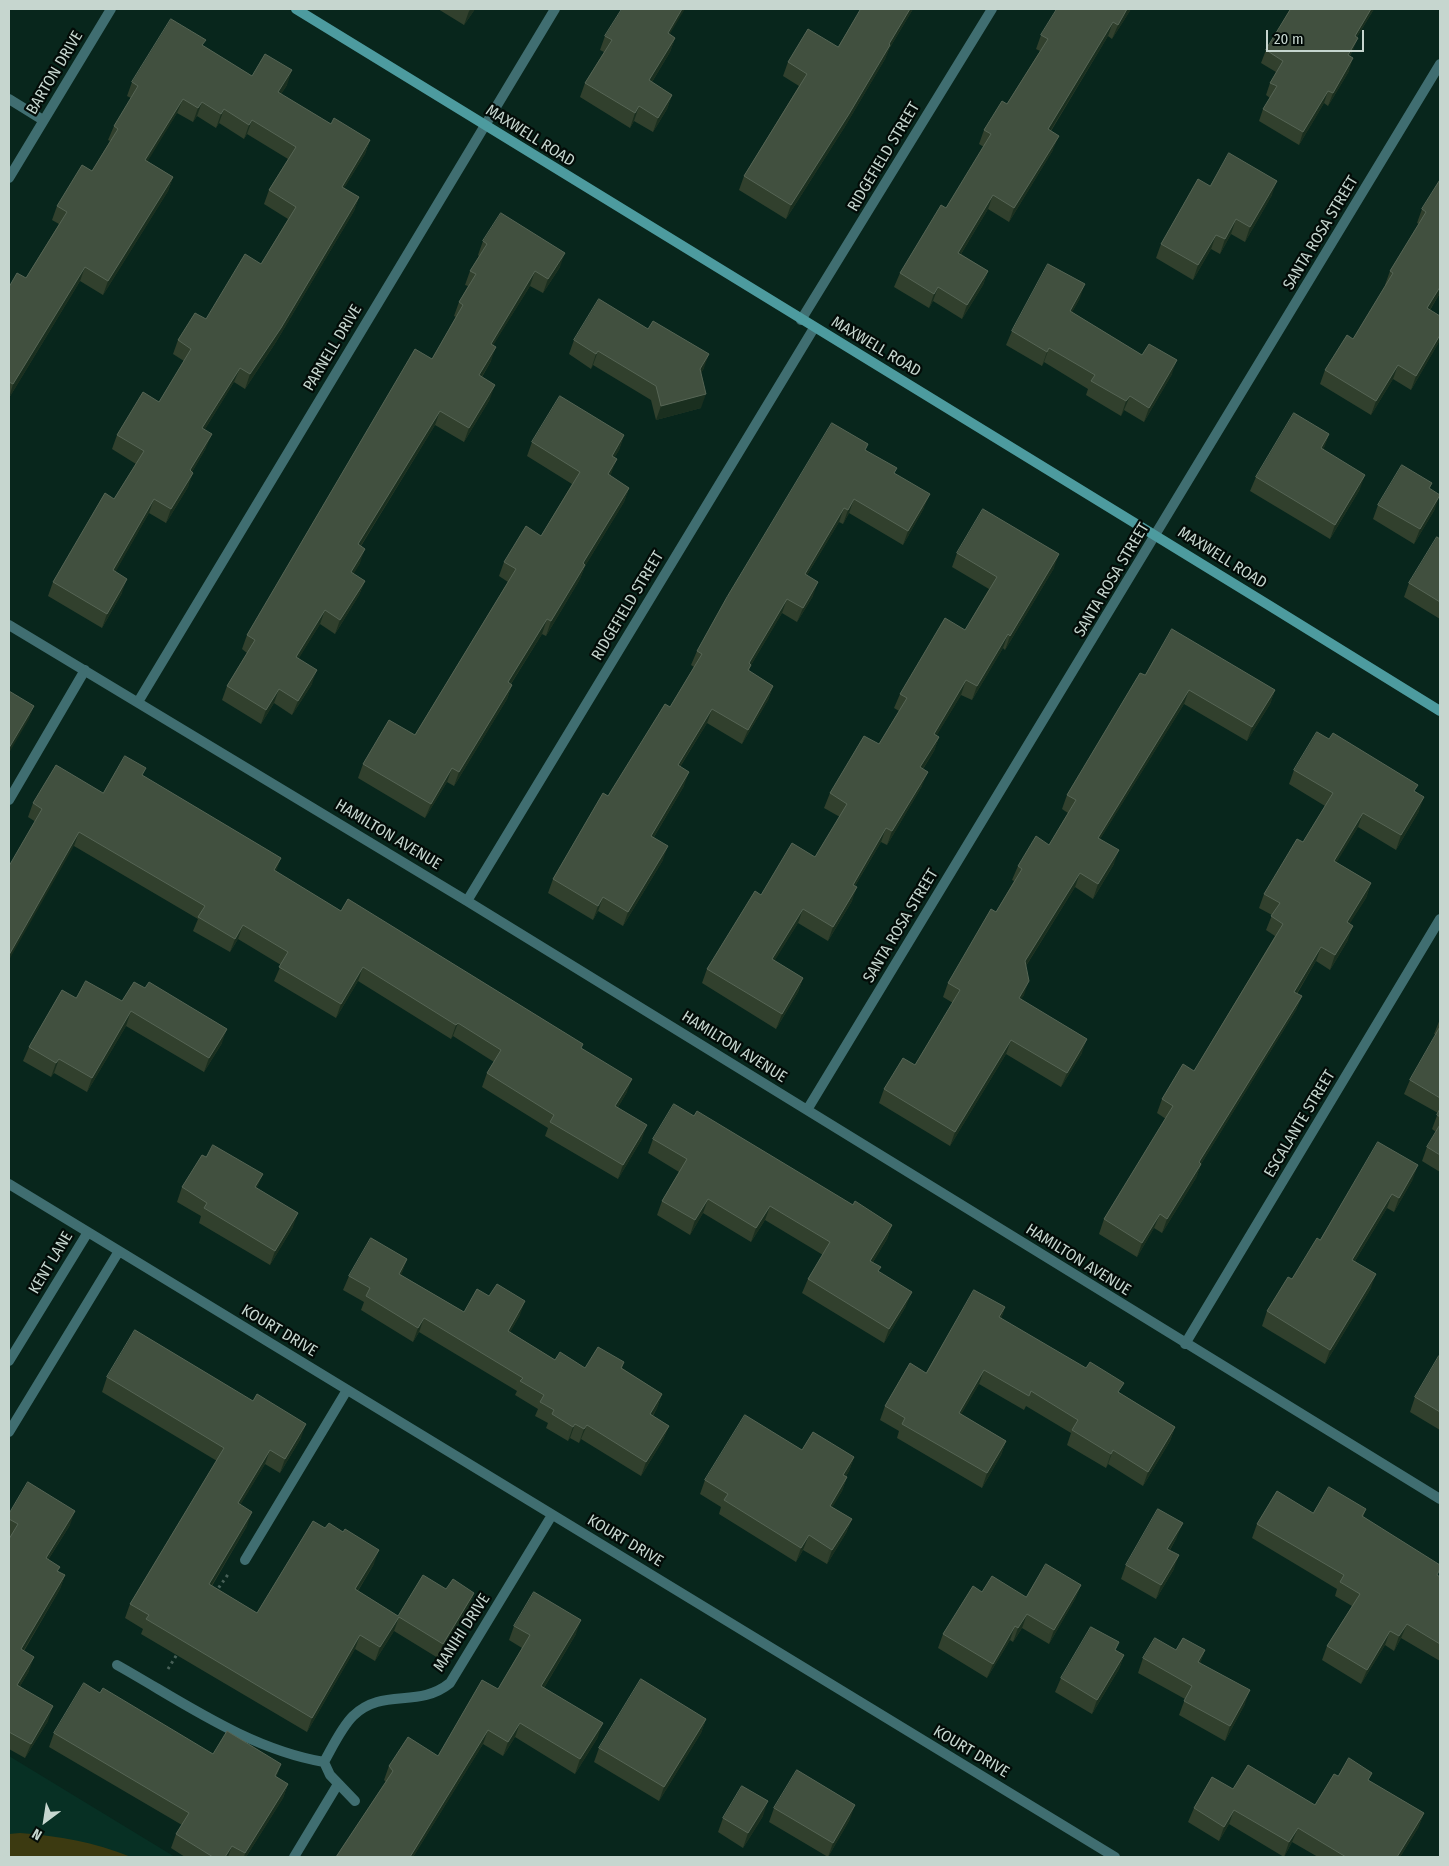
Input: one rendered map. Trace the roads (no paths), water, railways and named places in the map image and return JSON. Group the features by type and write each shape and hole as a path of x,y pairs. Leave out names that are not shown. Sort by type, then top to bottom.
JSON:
{"main road":[{"name":"MAXWELL ROAD","path":"296,9 814,328 1157,535 1440,712"}],"street":[{"name":"BARTON DRIVE","path":"9,178 111,9"},
{"name":"PARNELL DRIVE","path":"138,702 555,9"},
{"name":"RIDGEFIELD STREET","path":"801,320 992,9"},
{"name":"SANTA ROSA STREET","path":"807,1110 1157,535 1440,64"},
{"path":"9,99 44,120"},
{"name":"RIDGEFIELD STREET","path":"467,900 814,328"},
{"name":"HAMILTON AVENUE","path":"9,625 467,900 1185,1344 1440,1499"},
{"path":"9,800 85,670"},
{"name":"ESCALANTE STREET","path":"1185,1344 1440,919"},
{"name":"KOURT DRIVE","path":"9,1184 1115,1857"},
{"name":"KENT LANE","path":"9,1361 88,1232"},
{"path":"9,1432 119,1251"},
{"path":"245,1560 347,1390"},
{"name":"MANIHI DRIVE","path":"324,1762 352,1716 363,1708 373,1702 385,1699 432,1695 450,1683 552,1515"},
{"path":"117,1665 254,1741 297,1756 324,1762 330,1776 355,1801"},
{"path":"294,1857 338,1784"}]}
